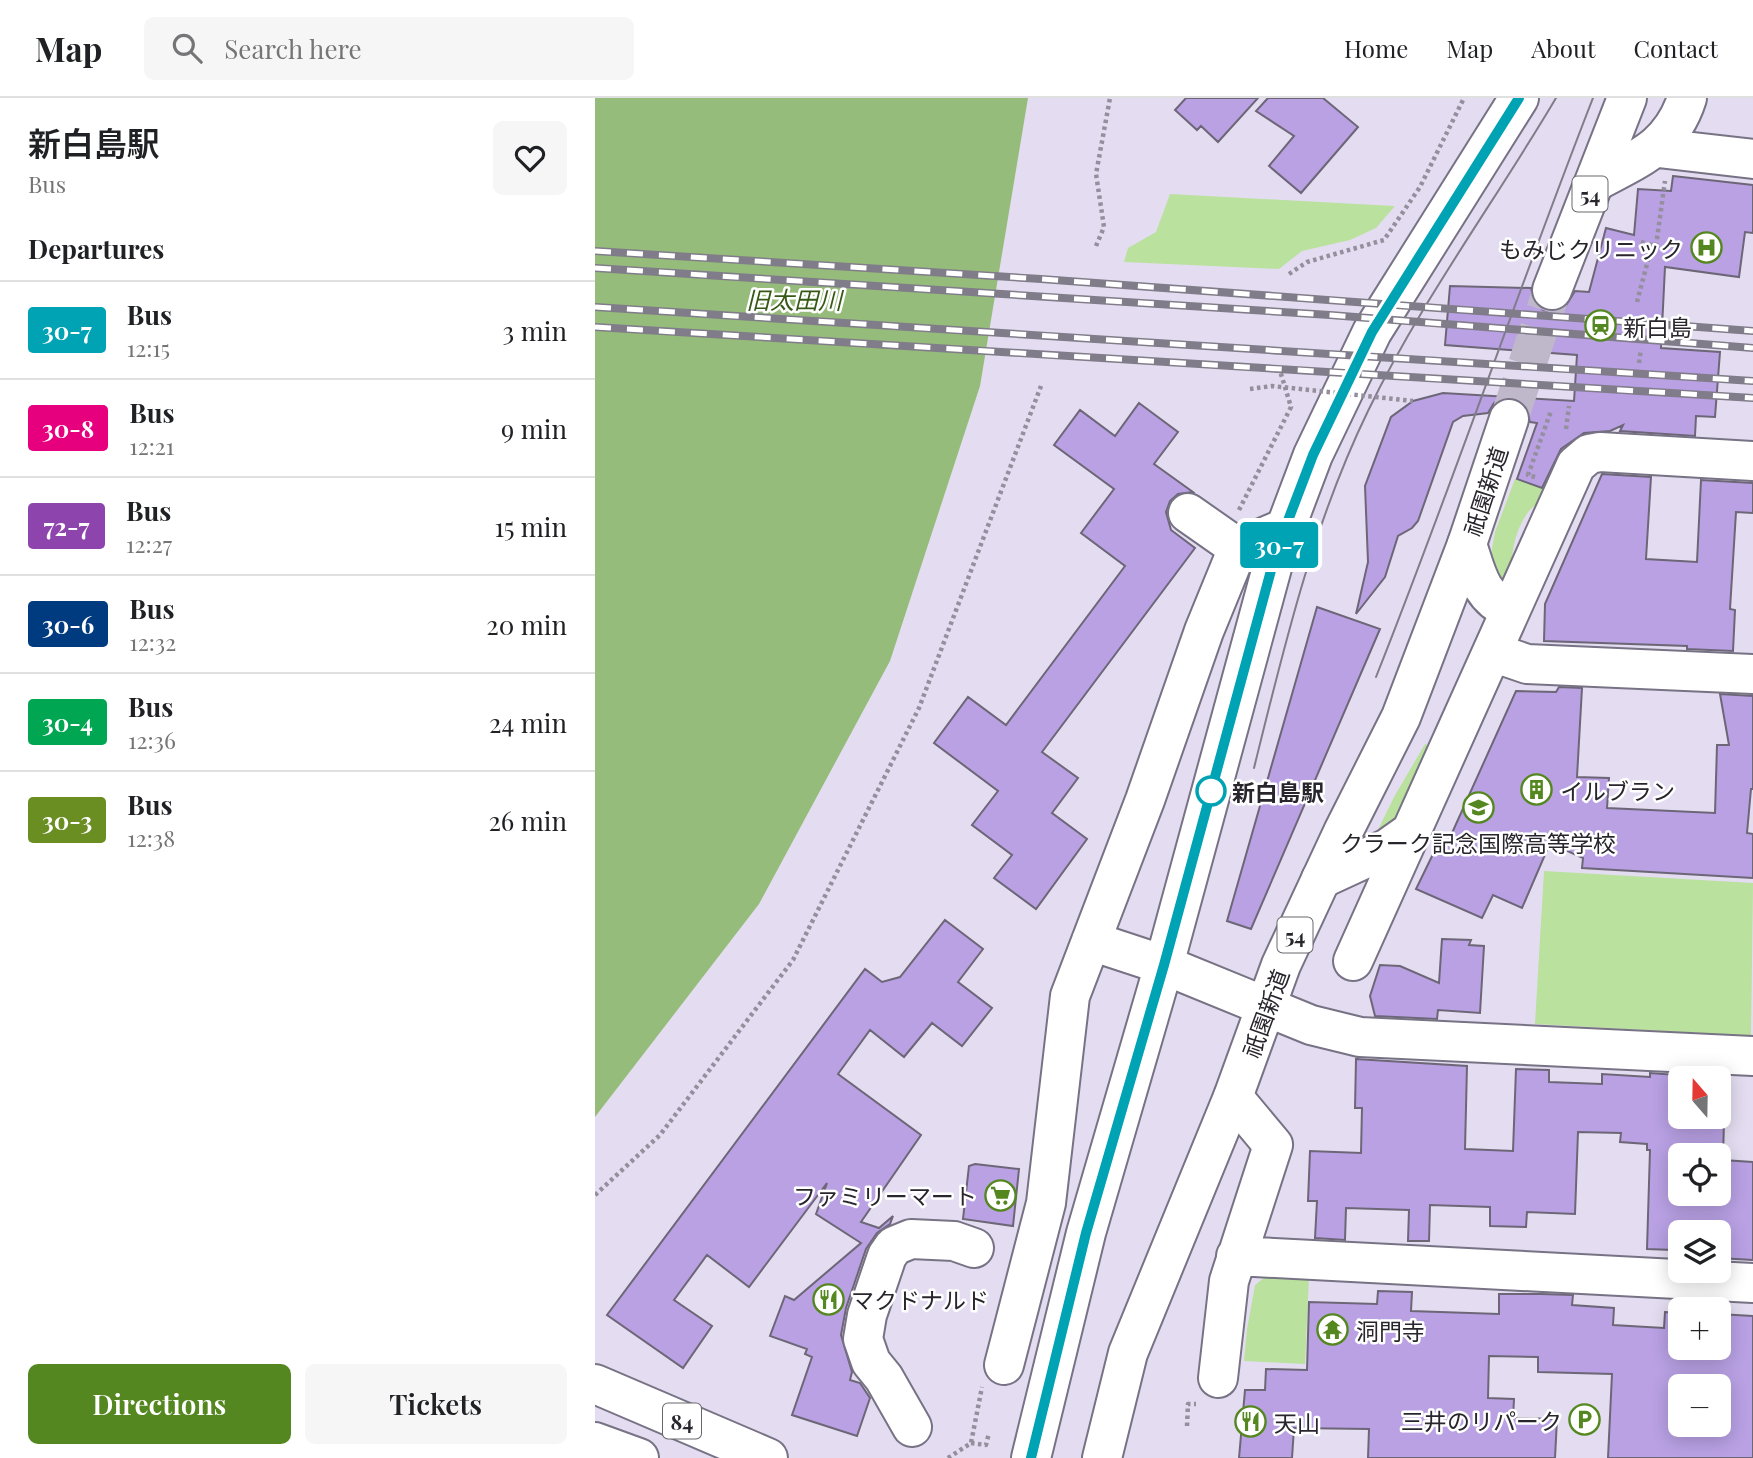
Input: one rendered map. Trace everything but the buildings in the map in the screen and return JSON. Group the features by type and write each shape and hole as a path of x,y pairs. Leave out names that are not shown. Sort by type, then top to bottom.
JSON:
{"main road":[{"path":"1031,1458 1086,1233 1164,965 1285,528 1313,455 1372,332 1519,98"},
{"name":"54","path":"1552,290 1627,98"},
{"path":"1662,158 1687,98"},
{"path":"1595,182 1662,158 1753,159"},
{"name":"祇園新道","path":"1102,1458 1128,1353 1233,1097 1268,1008 1281,965 1401,717 1467,544 1509,419"},
{"path":"1607,453 1625,443 1753,450"},
{"path":"1353,961 1576,465 1589,454 1607,453 1753,461"},
{"path":"1188,513 1237,532 1285,528"},
{"path":"994,1370 1029,1268 1046,1203 1070,996 1204,631 1237,532"},
{"path":"1467,544 1478,577 1492,602 1510,610"},
{"path":"1492,652 1527,664 1753,674"},
{"path":"1321,878 1388,848 1412,831"},
{"path":"1091,941 1164,965 1311,1025 1360,1037 1753,1056"},
{"path":"1218,1378 1229,1281 1273,1145 1233,1097"},
{"path":"912,1427 884,1378 871,1362 864,1344 867,1315 883,1268 891,1250 905,1241 954,1241 974,1248"},
{"path":"1236,1256 1753,1283"},
{"path":"1029,1268 1063,1331"},
{"name":"84","path":"595,1384 768,1458"},
{"name":"84","path":"595,1443 639,1458"}],"path":[{"path":"1096,246 1104,227 1096,174 1109,98"},
{"path":"1289,274 1307,262 1384,240 1420,187 1464,98"},
{"path":"1641,242 1656,246 1660,227 1662,158"},
{"path":"1637,302 1652,245"},
{"path":"1639,363 1641,349"},
{"path":"1237,532 1291,407 1278,364"},
{"path":"595,1195 660,1135 793,960 919,708 1041,386"},
{"path":"1250,389 1272,387 1413,401"},
{"path":"1566,430 1569,406"},
{"path":"1531,467 1551,411"},
{"path":"948,1458 971,1443 994,1370"},
{"path":"971,1443 986,1445 989,1433"}],"shaded area":[{"path":"1170,194 1395,206 1376,228 1350,240 1302,251 1279,269 1124,262 1128,248 1156,232"},
{"path":"1515,479 1549,491 1543,500 1529,511 1520,526 1513,551 1512,577 1503,585 1488,571 1495,532"},
{"path":"1425,744 1436,749 1405,814 1373,840 1394,797"},
{"path":"1544,871 1753,883 1751,1036 1535,1024"},
{"path":"1269,1274 1309,1277 1305,1364 1244,1361 1255,1285"}],"water":[{"name":"旧太田川","path":"595,98 1028,98 980,386 890,661 759,904 595,1117"}],"tunnel":[{"path":"1509,419 1552,290"}],"tram line":[{"path":"1254,768 1316,542 1331,497 1368,411 1434,291 1556,98"},
{"path":"1376,677 1593,98"}],"railway":[{"path":"595,251 1041,279 1753,331"},
{"path":"595,268 1330,315 1753,348"},
{"path":"595,307 1753,381"},
{"path":"595,327 1753,398"}],"bus line":[{"name":"30-7","path":"1031,1458 1086,1233 1164,965 1276,552 1313,455 1372,332 1519,98"}],"place":[{"name":"もみじクリニック","path":"1706,248"},
{"name":"新白島","path":"1600,326"},
{"name":"イルブラン","path":"1537,790"},
{"name":"新白島駅","path":"1211,791"},
{"name":"クラーク記念国際高等学校","path":"1478,808"},
{"name":"ファミリーマート","path":"1000,1195"},
{"name":"マクドナルド","path":"828,1299"},
{"name":"洞門寺","path":"1333,1330"},
{"name":"三井のリパーク","path":"1585,1420"},
{"name":"天山","path":"1251,1422"}]}
